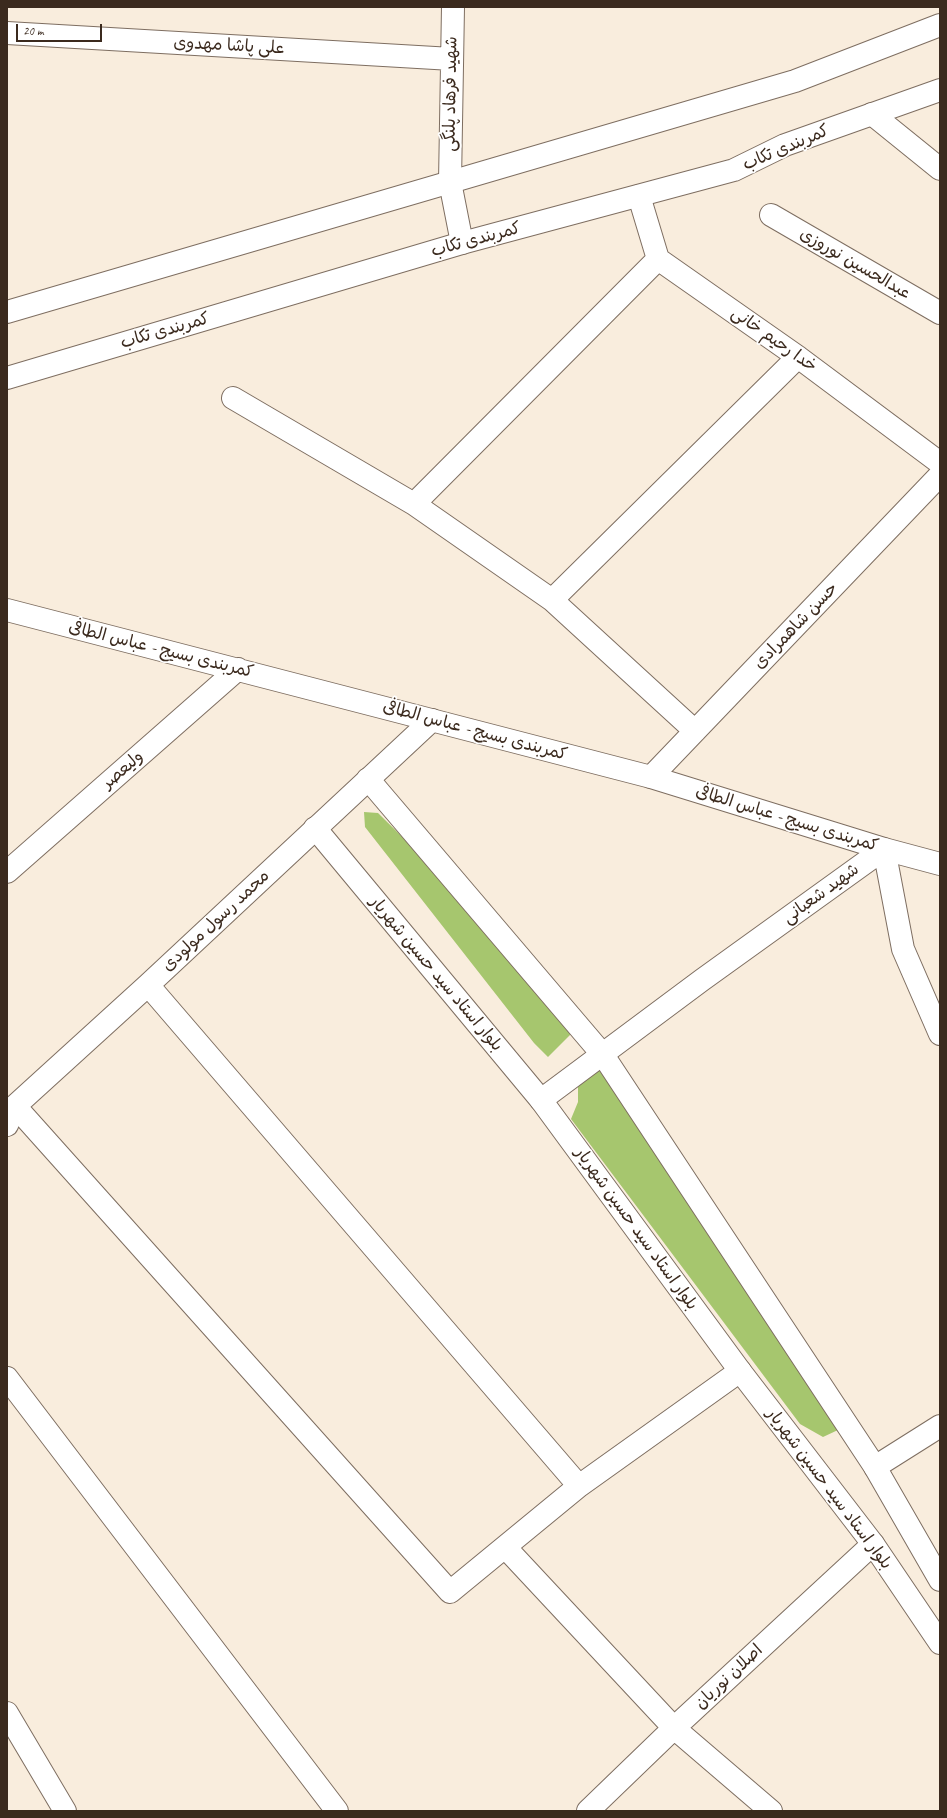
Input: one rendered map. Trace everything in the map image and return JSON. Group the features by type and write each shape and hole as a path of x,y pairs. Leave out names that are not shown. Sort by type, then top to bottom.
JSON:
{"street":[{"name":"شهید فرهاد پلنگی","path":"453,7 450,182 462,243"},
{"path":"7,312 796,81 940,25"},
{"name":"علی پاشا مهدوی","path":"7,34 452,59"},
{"name":"کمربندی تکاب","path":"7,378 462,243 734,170 786,145 940,90"},
{"path":"872,114 940,169"},
{"path":"414,504 658,259 639,196"},
{"name":"عبدالحسین نوروزی","path":"771,215 940,313"},
{"name":"خدا رحیم خانی","path":"658,259 798,357 940,463"},
{"path":"552,600 798,357"},
{"path":"233,398 414,504 552,600 695,731"},
{"name":"حسن شاهمرادی","path":"652,777 940,475"},
{"name":"کمربندی بسیج - عباس الطافی","path":"7,610 652,777 884,849 940,864"},
{"name":"ولیعصر","path":"7,872 238,669"},
{"name":"محمد رسول مولودی","path":"11,1115 315,828 432,720"},
{"path":"368,779 602,1055 875,1468 940,1580"},
{"name":"بلوار استاد سید حسین شهریار","path":"315,828 541,1100 740,1371 873,1544 940,1643"},
{"name":"شهید شعبانی","path":"541,1100 702,980 884,849 903,949 940,1034"},
{"path":"148,985 579,1486"},
{"path":"11,1115 450,1592 579,1486 740,1371"},
{"path":"7,1378 337,1811"},
{"path":"875,1468 940,1426"},
{"name":"اصلان نوریان","path":"588,1811 674,1728 873,1544"},
{"path":"505,1547 674,1728 771,1811"},
{"path":"7,1713 65,1811"}],"green space":[{"path":"364,812 378,813 453,887 577,1028 548,1057 534,1043 365,827"},
{"path":"594,1069 621,1071 838,1430 823,1437 800,1424 571,1119 578,1102 578,1083"}]}
